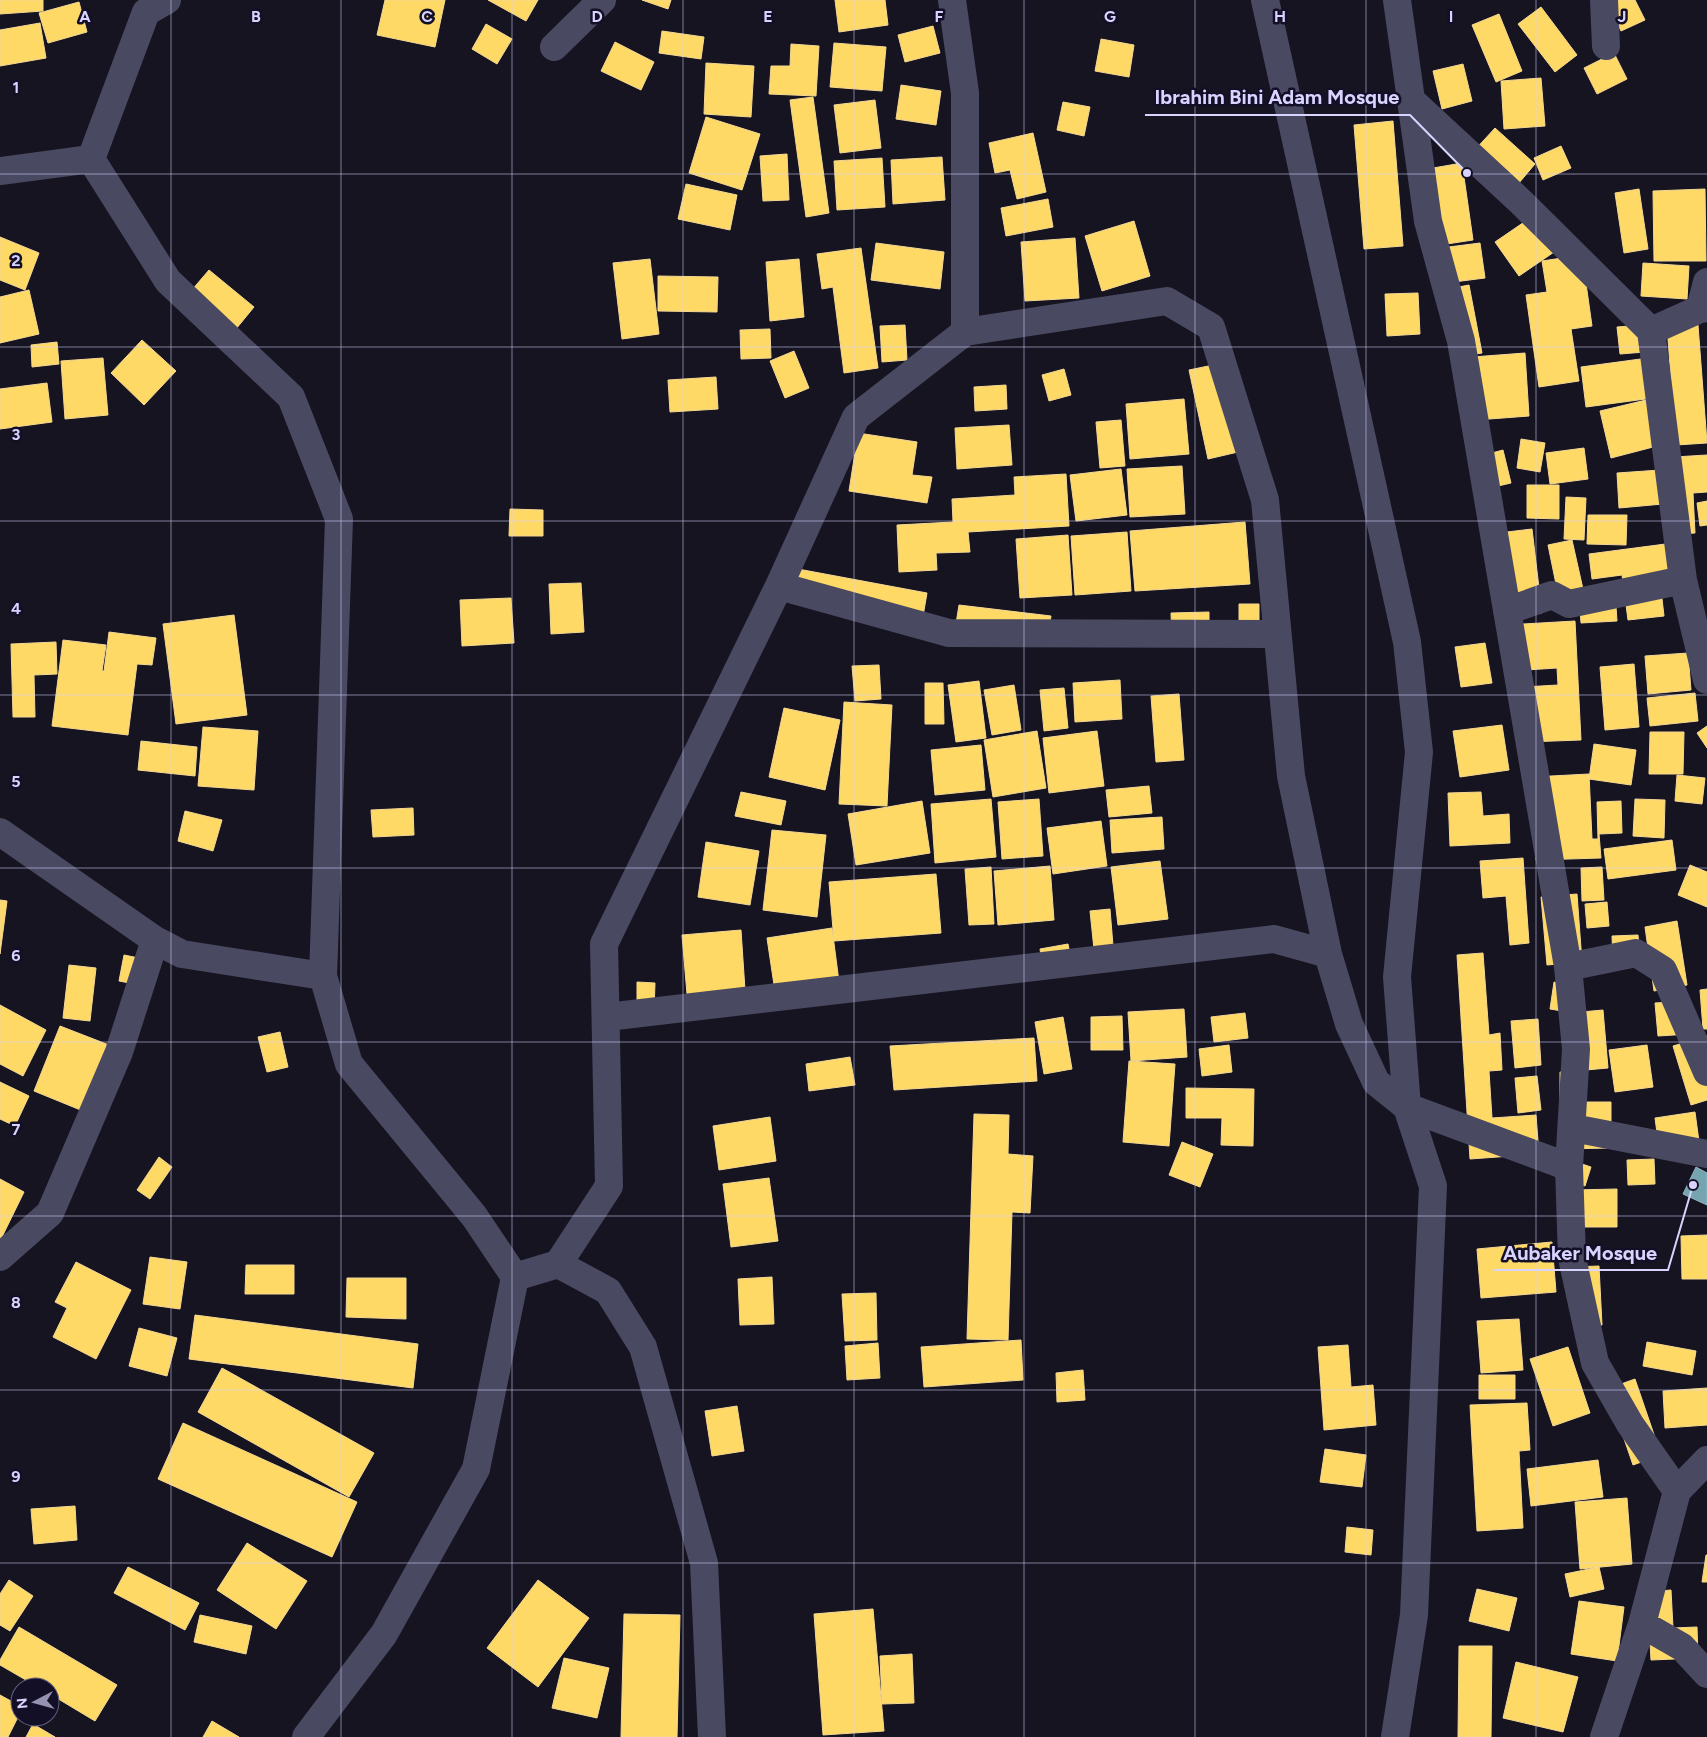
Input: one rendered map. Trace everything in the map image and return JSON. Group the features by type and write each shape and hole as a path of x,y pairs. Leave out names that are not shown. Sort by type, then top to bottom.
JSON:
{"street":[{"path":"91,159 146,12 167,0"},
{"path":"554,48 602,0"},
{"path":"952,0 965,93 964,332"},
{"path":"1265,0 1407,642 1420,752 1398,977 1407,1108 1433,1186 1414,1615 1395,1737"},
{"path":"1397,0 1413,102 1428,220 1461,341 1568,967 1576,1049 1573,1128 1568,1167 1572,1258 1595,1363 1630,1424 1677,1491"},
{"path":"1604,0 1606,46"},
{"path":"1413,102 1522,203 1651,331 1683,580 1707,679"},
{"path":"0,171 91,159"},
{"path":"91,159 168,281 291,397 339,519 322,976 349,1064 474,1216 515,1278 476,1469 384,1634 306,1737"},
{"path":"1651,331 1704,308 1707,282"},
{"path":"515,1278 558,1264 609,1186 604,944 779,586 856,417 964,332 1167,301 1211,327 1265,500 1291,776 1328,954 1349,1024 1376,1082 1407,1108 1568,1167"},
{"path":"1507,611 1552,595 1569,604 1683,580"},
{"path":"779,586 949,633 1277,634"},
{"path":"0,832 155,940 182,954 322,976"},
{"path":"607,1018 1274,938 1328,954"},
{"path":"0,1257 50,1214 119,1052 155,940"},
{"path":"1568,967 1636,953 1663,970 1707,1072"},
{"path":"1573,1128 1707,1154"},
{"path":"558,1264 608,1291 643,1347 704,1563 712,1737"},
{"path":"1604,1737 1642,1624 1677,1491 1707,1460"},
{"path":"1642,1624 1682,1647 1707,1674"}],"building: Homes":[{"path":"0,0 43,0 43,11 0,14"},
{"path":"385,0 445,0 435,47 377,35"},
{"path":"488,0 538,0 526,21"},
{"path":"642,0 671,0 668,9"},
{"path":"835,0 885,0 888,25 839,32"},
{"path":"1606,0 1635,0 1645,20 1621,31"},
{"path":"79,2 87,32 48,43 39,13"},
{"path":"1541,7 1577,55 1555,72 1518,24"},
{"path":"1499,14 1522,71 1496,82 1472,25"},
{"path":"40,23 46,58 0,66 0,30"},
{"path":"486,24 512,39 497,64 472,49"},
{"path":"933,26 940,53 905,62 898,35"},
{"path":"662,31 704,37 701,59 659,53"},
{"path":"1101,39 1134,45 1129,77 1095,71"},
{"path":"615,42 654,62 641,90 601,71"},
{"path":"834,43 886,47 882,91 830,87"},
{"path":"791,44 819,46 816,96 769,94 771,66 790,66"},
{"path":"1614,53 1627,79 1597,94 1584,68"},
{"path":"706,63 754,66 751,117 704,114"},
{"path":"1463,64 1472,101 1442,109 1433,71"},
{"path":"1541,78 1545,126 1504,129 1501,81"},
{"path":"901,85 941,91 936,125 896,119"},
{"path":"813,97 829,213 806,217 790,100"},
{"path":"875,100 881,148 840,153 834,105"},
{"path":"1063,102 1090,107 1084,136 1057,130"},
{"path":"706,117 760,134 742,190 689,173"},
{"path":"1393,121 1403,246 1364,249 1354,125"},
{"path":"1495,128 1535,164 1513,190 1473,152"},
{"path":"1033,133 1046,192 1017,199 1010,170 995,173 989,143"},
{"path":"1561,146 1571,168 1543,180 1534,158"},
{"path":"787,154 789,200 763,201 760,156"},
{"path":"942,157 945,200 893,204 891,160"},
{"path":"882,158 885,207 837,210 834,161"},
{"path":"1462,163 1473,240 1427,247 1416,171"},
{"path":"686,184 737,195 730,230 678,219"},
{"path":"1639,189 1648,249 1624,253 1615,193"},
{"path":"1705,189 1706,261 1654,261 1653,191"},
{"path":"1048,199 1053,227 1006,236 1001,208"},
{"path":"1533,216 1557,250 1519,276 1495,242"},
{"path":"1134,221 1150,276 1102,291 1085,236"},
{"path":"0,237 39,253 25,290 0,280"},
{"path":"1075,238 1079,298 1025,301 1021,242"},
{"path":"876,243 944,252 940,289 871,280"},
{"path":"1480,243 1485,278 1438,284 1433,249"},
{"path":"861,248 878,368 844,373 833,287 822,289 817,254"},
{"path":"1582,255 1592,326 1571,329 1579,381 1539,387 1526,295 1547,292 1542,261"},
{"path":"650,259 659,334 622,339 613,263"},
{"path":"799,259 804,317 770,321 766,262"},
{"path":"1643,263 1689,266 1687,299 1641,296"},
{"path":"209,270 254,307 236,329 191,291"},
{"path":"658,276 718,277 717,312 658,311"},
{"path":"1469,285 1482,353 1455,358 1443,290"},
{"path":"29,290 39,334 0,343 0,297"},
{"path":"1418,293 1420,334 1387,336 1385,294"},
{"path":"905,325 907,360 882,362 880,326"},
{"path":"1642,325 1645,352 1620,354 1617,327"},
{"path":"1698,325 1707,443 1676,445 1667,326"},
{"path":"770,329 771,358 741,359 740,330"},
{"path":"142,340 176,371 144,405 111,373"},
{"path":"57,342 59,364 32,367 31,345"},
{"path":"794,351 809,388 785,398 770,361"},
{"path":"1525,353 1529,416 1463,421 1459,358"},
{"path":"103,358 108,415 65,419 61,361"},
{"path":"1648,358 1653,398 1586,407 1581,367"},
{"path":"1218,364 1238,452 1208,459 1189,370"},
{"path":"1064,369 1071,395 1049,401 1042,375"},
{"path":"716,377 718,409 670,412 668,380"},
{"path":"47,383 52,422 0,429 0,389"},
{"path":"1006,385 1007,409 975,411 974,387"},
{"path":"1184,399 1189,454 1130,459 1126,404"},
{"path":"1646,400 1657,446 1611,458 1600,411"},
{"path":"1121,420 1125,466 1100,468 1096,422"},
{"path":"1009,425 1012,465 957,469 955,428"},
{"path":"858,433 917,442 912,475 932,477 927,503 849,491"},
{"path":"1521,439 1545,443 1540,472 1517,468"},
{"path":"1584,448 1588,479 1550,484 1546,453"},
{"path":"1503,450 1511,483 1485,489 1477,457"},
{"path":"1707,455 1707,492 1693,493 1695,533 1679,534 1674,457"},
{"path":"1182,466 1185,514 1130,517 1127,469"},
{"path":"1121,469 1127,515 1076,521 1070,475"},
{"path":"1660,470 1663,504 1619,508 1617,473"},
{"path":"1066,474 1069,526 968,532 970,552 936,553 937,570 899,572 897,525 953,522 952,499 1015,495 1014,477"},
{"path":"1527,485 1559,485 1559,519 1527,518"},
{"path":"1566,497 1586,498 1584,540 1564,539"},
{"path":"1707,501 1707,525 1700,526 1697,503"},
{"path":"510,509 543,510 543,536 509,536"},
{"path":"1588,515 1627,515 1626,545 1587,544"},
{"path":"1245,522 1250,584 1135,591 1130,531"},
{"path":"1532,529 1542,613 1501,619 1490,534"},
{"path":"1127,532 1131,591 1075,595 1071,536"},
{"path":"1068,535 1072,595 1020,598 1016,539"},
{"path":"1572,540 1583,589 1558,594 1548,545"},
{"path":"1673,543 1679,588 1661,590 1664,616 1628,620 1622,575 1592,579 1589,554"},
{"path":"798,569 927,593 921,628 791,603"},
{"path":"581,583 584,632 551,634 549,584"},
{"path":"1615,592 1617,621 1581,623 1579,595"},
{"path":"511,598 514,643 462,646 460,600"},
{"path":"1239,604 1259,604 1259,641 1239,641"},
{"path":"959,605 1051,616 1047,642 955,630"},
{"path":"1209,612 1209,641 1172,642 1171,613"},
{"path":"234,615 247,715 176,724 163,624"},
{"path":"1575,621 1581,740 1526,742 1523,687 1558,685 1557,668 1526,670 1523,624"},
{"path":"109,632 156,638 152,665 137,664 128,735 52,726 63,640 106,645 102,671 104,671"},
{"path":"56,642 57,674 34,675 35,717 13,717 11,644"},
{"path":"1485,643 1492,683 1461,687 1455,647"},
{"path":"1688,653 1691,690 1648,694 1645,656"},
{"path":"1634,664 1639,727 1605,730 1600,667"},
{"path":"879,665 881,699 855,701 852,666"},
{"path":"1120,680 1122,719 1075,722 1073,683"},
{"path":"979,681 986,738 956,742 948,685"},
{"path":"925,683 943,683 944,724 925,724"},
{"path":"1014,685 1021,730 992,735 984,690"},
{"path":"1064,688 1068,728 1044,731 1040,690"},
{"path":"1695,693 1698,721 1650,726 1647,698"},
{"path":"1179,694 1184,760 1156,762 1151,696"},
{"path":"844,702 892,705 887,806 839,804"},
{"path":"784,708 840,720 825,790 769,777"},
{"path":"1502,725 1509,770 1460,777 1453,731"},
{"path":"1707,726 1707,748 1697,733"},
{"path":"203,727 258,731 254,790 198,786"},
{"path":"1037,731 1046,788 993,797 984,740"},
{"path":"1097,731 1104,786 1049,793 1043,738"},
{"path":"1650,732 1684,732 1683,774 1649,774"},
{"path":"141,741 197,747 195,776 138,770"},
{"path":"1594,744 1636,750 1631,785 1589,779"},
{"path":"981,745 985,790 935,795 931,750"},
{"path":"1589,774 1592,839 1598,839 1597,802 1621,801 1622,833 1599,834 1601,858 1536,860 1532,777"},
{"path":"1677,775 1705,778 1702,804 1675,801"},
{"path":"1149,786 1152,813 1109,817 1106,790"},
{"path":"741,792 786,801 781,825 735,816"},
{"path":"1481,792 1483,816 1509,814 1510,843 1450,846 1448,793"},
{"path":"991,799 996,857 935,863 931,804"},
{"path":"1039,799 1043,856 1002,859 998,802"},
{"path":"1635,799 1665,800 1664,838 1633,836"},
{"path":"922,801 930,853 856,865 848,814"},
{"path":"413,808 414,835 373,837 371,810"},
{"path":"185,811 222,820 213,851 178,841"},
{"path":"1162,817 1164,849 1112,853 1110,820"},
{"path":"1101,821 1107,866 1053,874 1047,828"},
{"path":"772,830 826,835 817,917 763,910"},
{"path":"1672,840 1676,870 1608,879 1604,849"},
{"path":"706,842 759,851 750,905 698,897"},
{"path":"1523,858 1529,943 1510,945 1506,896 1483,898 1480,861"},
{"path":"1160,861 1168,919 1118,925 1111,867"},
{"path":"1690,865 1707,872 1707,907 1678,895"},
{"path":"1050,866 1054,920 998,925 994,871"},
{"path":"991,867 994,924 969,925 965,869"},
{"path":"1602,867 1604,900 1582,901 1581,868"},
{"path":"936,874 941,933 834,941 829,882"},
{"path":"1577,894 1582,962 1547,965 1541,897"},
{"path":"0,900 7,901 0,954"},
{"path":"1607,902 1609,926 1587,928 1585,904"},
{"path":"1110,909 1114,958 1095,959 1090,911"},
{"path":"1677,921 1687,985 1654,991 1645,927"},
{"path":"832,928 841,997 777,1005 767,938"},
{"path":"741,930 745,990 687,994 682,935"},
{"path":"1638,935 1640,959 1613,961 1612,936"},
{"path":"1068,944 1072,964 1043,969 1040,949"},
{"path":"1483,953 1489,1035 1500,1033 1502,1070 1489,1071 1492,1118 1536,1115 1539,1154 1470,1159 1457,955"},
{"path":"124,955 149,960 145,986 119,981"},
{"path":"69,965 96,968 90,1021 63,1018"},
{"path":"637,982 655,983 654,1011 637,1011"},
{"path":"1554,982 1571,985 1568,1012 1550,1009"},
{"path":"1707,989 1707,1029 1703,1029 1700,990"},
{"path":"1688,1001 1690,1034 1658,1036 1655,1003"},
{"path":"0,1005 46,1030 23,1076 0,1064"},
{"path":"1184,1009 1187,1057 1131,1061 1128,1012"},
{"path":"1603,1010 1608,1068 1575,1071 1570,1013"},
{"path":"1245,1013 1248,1038 1214,1042 1211,1017"},
{"path":"1122,1016 1123,1050 1091,1050 1091,1017"},
{"path":"1063,1017 1072,1069 1044,1074 1035,1022"},
{"path":"1538,1019 1541,1065 1515,1068 1511,1021"},
{"path":"60,1026 109,1045 83,1111 34,1091"},
{"path":"280,1032 288,1067 267,1072 258,1037"},
{"path":"1707,1036 1707,1100 1691,1105 1673,1046"},
{"path":"1034,1038 1037,1081 894,1090 890,1046"},
{"path":"1229,1045 1232,1072 1202,1076 1199,1049"},
{"path":"1647,1045 1653,1087 1615,1092 1609,1050"},
{"path":"850,1057 855,1085 809,1091 806,1064"},
{"path":"1129,1061 1175,1064 1169,1146 1123,1142"},
{"path":"1560,1072 1581,1073 1581,1102 1611,1102 1611,1148 1560,1149"},
{"path":"1537,1076 1541,1110 1518,1113 1515,1078"},
{"path":"0,1082 29,1096 15,1126 0,1119"},
{"path":"1186,1088 1254,1089 1253,1146 1221,1145 1222,1118 1186,1118"},
{"path":"1695,1112 1700,1149 1660,1155 1655,1118"},
{"path":"974,1114 1009,1115 1008,1154 1033,1156 1030,1213 1012,1212 1008,1340 967,1339"},
{"path":"770,1117 776,1161 719,1170 713,1126"},
{"path":"1182,1142 1213,1154 1200,1187 1169,1175"},
{"path":"159,1157 172,1167 150,1199 137,1190"},
{"path":"1561,1157 1591,1167 1585,1186 1555,1176"},
{"path":"1654,1159 1655,1184 1628,1185 1627,1160"},
{"path":"769,1178 778,1241 731,1247 723,1184"},
{"path":"0,1179 24,1192 1,1239 0,1238"},
{"path":"1617,1189 1617,1227 1573,1227 1573,1190"},
{"path":"1707,1235 1707,1279 1682,1279 1681,1236"},
{"path":"1552,1242 1556,1292 1481,1298 1477,1249"},
{"path":"150,1257 187,1262 180,1309 143,1304"},
{"path":"76,1262 131,1290 96,1359 53,1337 67,1308 55,1302"},
{"path":"246,1265 294,1265 294,1294 245,1294"},
{"path":"1599,1266 1602,1325 1576,1326 1573,1267"},
{"path":"772,1277 774,1324 740,1325 738,1279"},
{"path":"347,1278 406,1278 406,1319 346,1317"},
{"path":"876,1293 877,1340 845,1341 842,1294"},
{"path":"195,1315 418,1344 413,1388 189,1359"},
{"path":"1519,1319 1523,1370 1481,1373 1477,1321"},
{"path":"139,1328 177,1338 167,1376 129,1366"},
{"path":"1021,1340 1023,1380 924,1387 921,1347"},
{"path":"1647,1342 1696,1351 1692,1375 1643,1366"},
{"path":"878,1343 880,1378 847,1380 845,1346"},
{"path":"1348,1345 1351,1387 1373,1385 1376,1425 1324,1430 1318,1347"},
{"path":"1568,1347 1590,1413 1553,1426 1530,1359"},
{"path":"222,1368 374,1453 349,1497 198,1412"},
{"path":"1083,1370 1085,1400 1057,1402 1056,1373"},
{"path":"1479,1375 1515,1375 1515,1399 1479,1399"},
{"path":"1635,1379 1661,1455 1633,1465 1607,1389"},
{"path":"1707,1388 1707,1425 1665,1428 1663,1391"},
{"path":"1527,1403 1530,1450 1519,1451 1523,1528 1477,1531 1470,1405"},
{"path":"737,1406 744,1451 712,1456 705,1411"},
{"path":"183,1423 357,1502 332,1557 158,1479"},
{"path":"1325,1449 1366,1455 1362,1487 1320,1482"},
{"path":"1598,1460 1603,1497 1531,1506 1527,1469"},
{"path":"1627,1498 1632,1564 1580,1569 1575,1502"},
{"path":"75,1506 77,1540 34,1544 31,1509"},
{"path":"1347,1527 1373,1530 1371,1555 1345,1552"},
{"path":"247,1543 307,1581 276,1629 217,1590"},
{"path":"1706,1555 1707,1582 1702,1582"},
{"path":"128,1567 199,1603 185,1630 114,1593"},
{"path":"1599,1567 1604,1589 1570,1597 1565,1574"},
{"path":"9,1580 33,1596 10,1631 0,1625 0,1594"},
{"path":"538,1580 589,1618 538,1687 487,1648"},
{"path":"1477,1589 1517,1598 1509,1631 1469,1621"},
{"path":"1671,1590 1673,1628 1697,1627 1698,1658 1651,1660 1647,1592"},
{"path":"1579,1601 1624,1607 1617,1661 1571,1654"},
{"path":"873,1609 884,1731 823,1735 814,1614"},
{"path":"624,1614 680,1615 677,1737 621,1737"},
{"path":"200,1615 252,1626 246,1654 194,1642"},
{"path":"19,1627 117,1685 95,1721 60,1700 60,1677 21,1677 0,1665 0,1660"},
{"path":"1459,1646 1492,1646 1491,1737 1458,1737"},
{"path":"912,1654 914,1703 882,1704 880,1656"},
{"path":"564,1658 609,1668 597,1718 552,1708"},
{"path":"1516,1662 1578,1677 1563,1732 1503,1718"},
{"path":"0,1695 10,1700 10,1727 13,1727 8,1737 0,1737"},
{"path":"212,1721 239,1737 203,1737"},
{"path":"31,1727 38,1727 55,1737 26,1737"}],"building: Public":[{"path":"1696,1167 1707,1173 1707,1205 1683,1194"}],"place":[{"name":"Ibrahim Bini Adam Mosque","path":"1467,173"},
{"name":"Aubaker Mosque","path":"1693,1185"}]}
